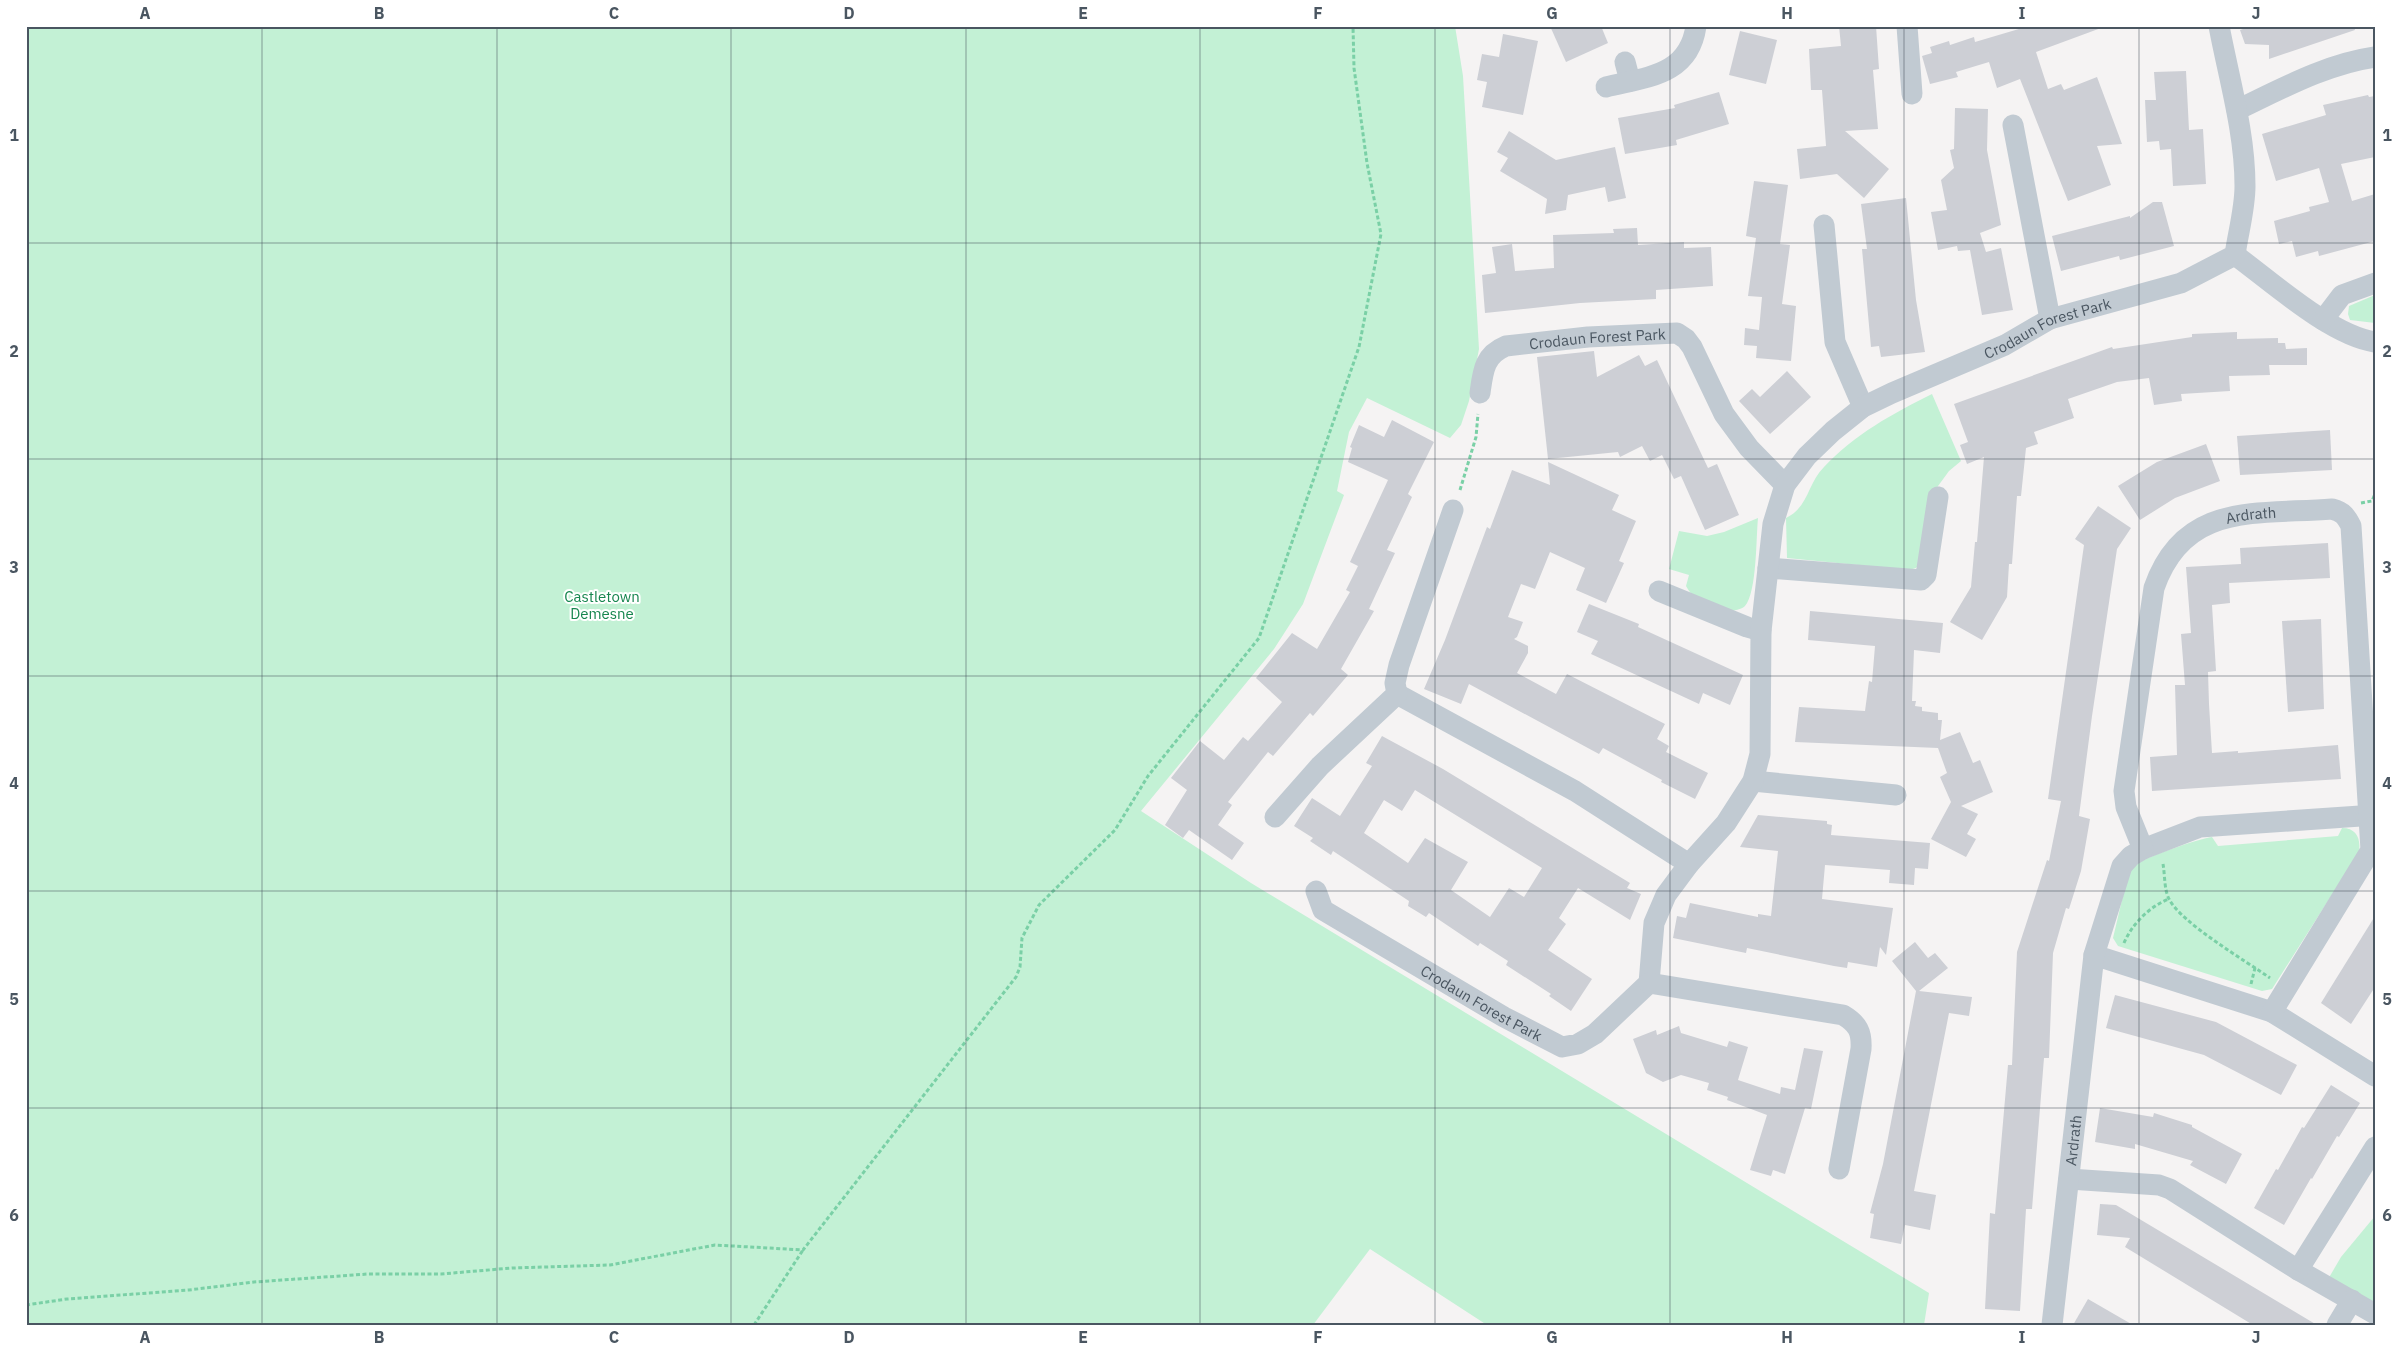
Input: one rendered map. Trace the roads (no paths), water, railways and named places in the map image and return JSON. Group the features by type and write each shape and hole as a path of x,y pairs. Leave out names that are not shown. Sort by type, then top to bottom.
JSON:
{"street":[{"path":"1606,86 1627,71 1660,74 1674,67 1690,46 1696,26"},
{"path":"1907,26 1912,94"},
{"path":"2219,26 2237,110 2245,187 2235,255 2323,320 2356,338 2375,342"},
{"path":"2237,110 2342,64 2375,57"},
{"path":"2013,125 2050,319"},
{"path":"1824,225 1835,342 1863,408"},
{"name":"Crodaun Forest Park","path":"1316,891 1322,910 1508,1019 1562,1047 1578,1044 1595,1034 1649,984 1654,923 1666,895 1689,864 1726,823 1753,781 1760,754 1761,631 1775,514 1785,485 1807,456 1833,431 1863,408 2005,345 2050,319 2181,283 2235,255"},
{"path":"2323,320 2342,295 2375,283"},
{"name":"Crodaun Forest Park","path":"1480,393 1485,365 1497,350 1506,346 1588,337 1677,333 1686,338 1692,347 1720,406 1736,431 1785,485"},
{"path":"1768,568 1921,580 1926,575 1938,497"},
{"name":"Ardrath","path":"2149,846 2126,807 2124,791 2154,588 2166,560 2179,545 2204,524 2232,516 2332,509 2341,512 2347,517 2350,526 2365,595 2372,815 2371,850 2272,1012"},
{"path":"1397,694 1395,683 1399,665 1453,510"},
{"path":"1659,591 1761,631"},
{"path":"1275,816 1320,766 1397,694"},
{"path":"1397,694 1585,797 1689,864"},
{"path":"1753,781 1896,795"},
{"name":"Ardrath","path":"2052,1325 2094,955 2122,866 2130,856 2149,846 2200,828 2372,815"},
{"path":"2094,955 2272,1012 2368,1072"},
{"path":"1649,984 1844,1015 1856,1023 1861,1035 1861,1049 1839,1169"},
{"path":"2298,1270 2375,1147"},
{"path":"2069,1179 2159,1185 2170,1189 2298,1270 2375,1314"},
{"path":"2337,1325 2352,1300"}],"park label":[{"name":"Castletown Demesne","path":"602,604"}]}
